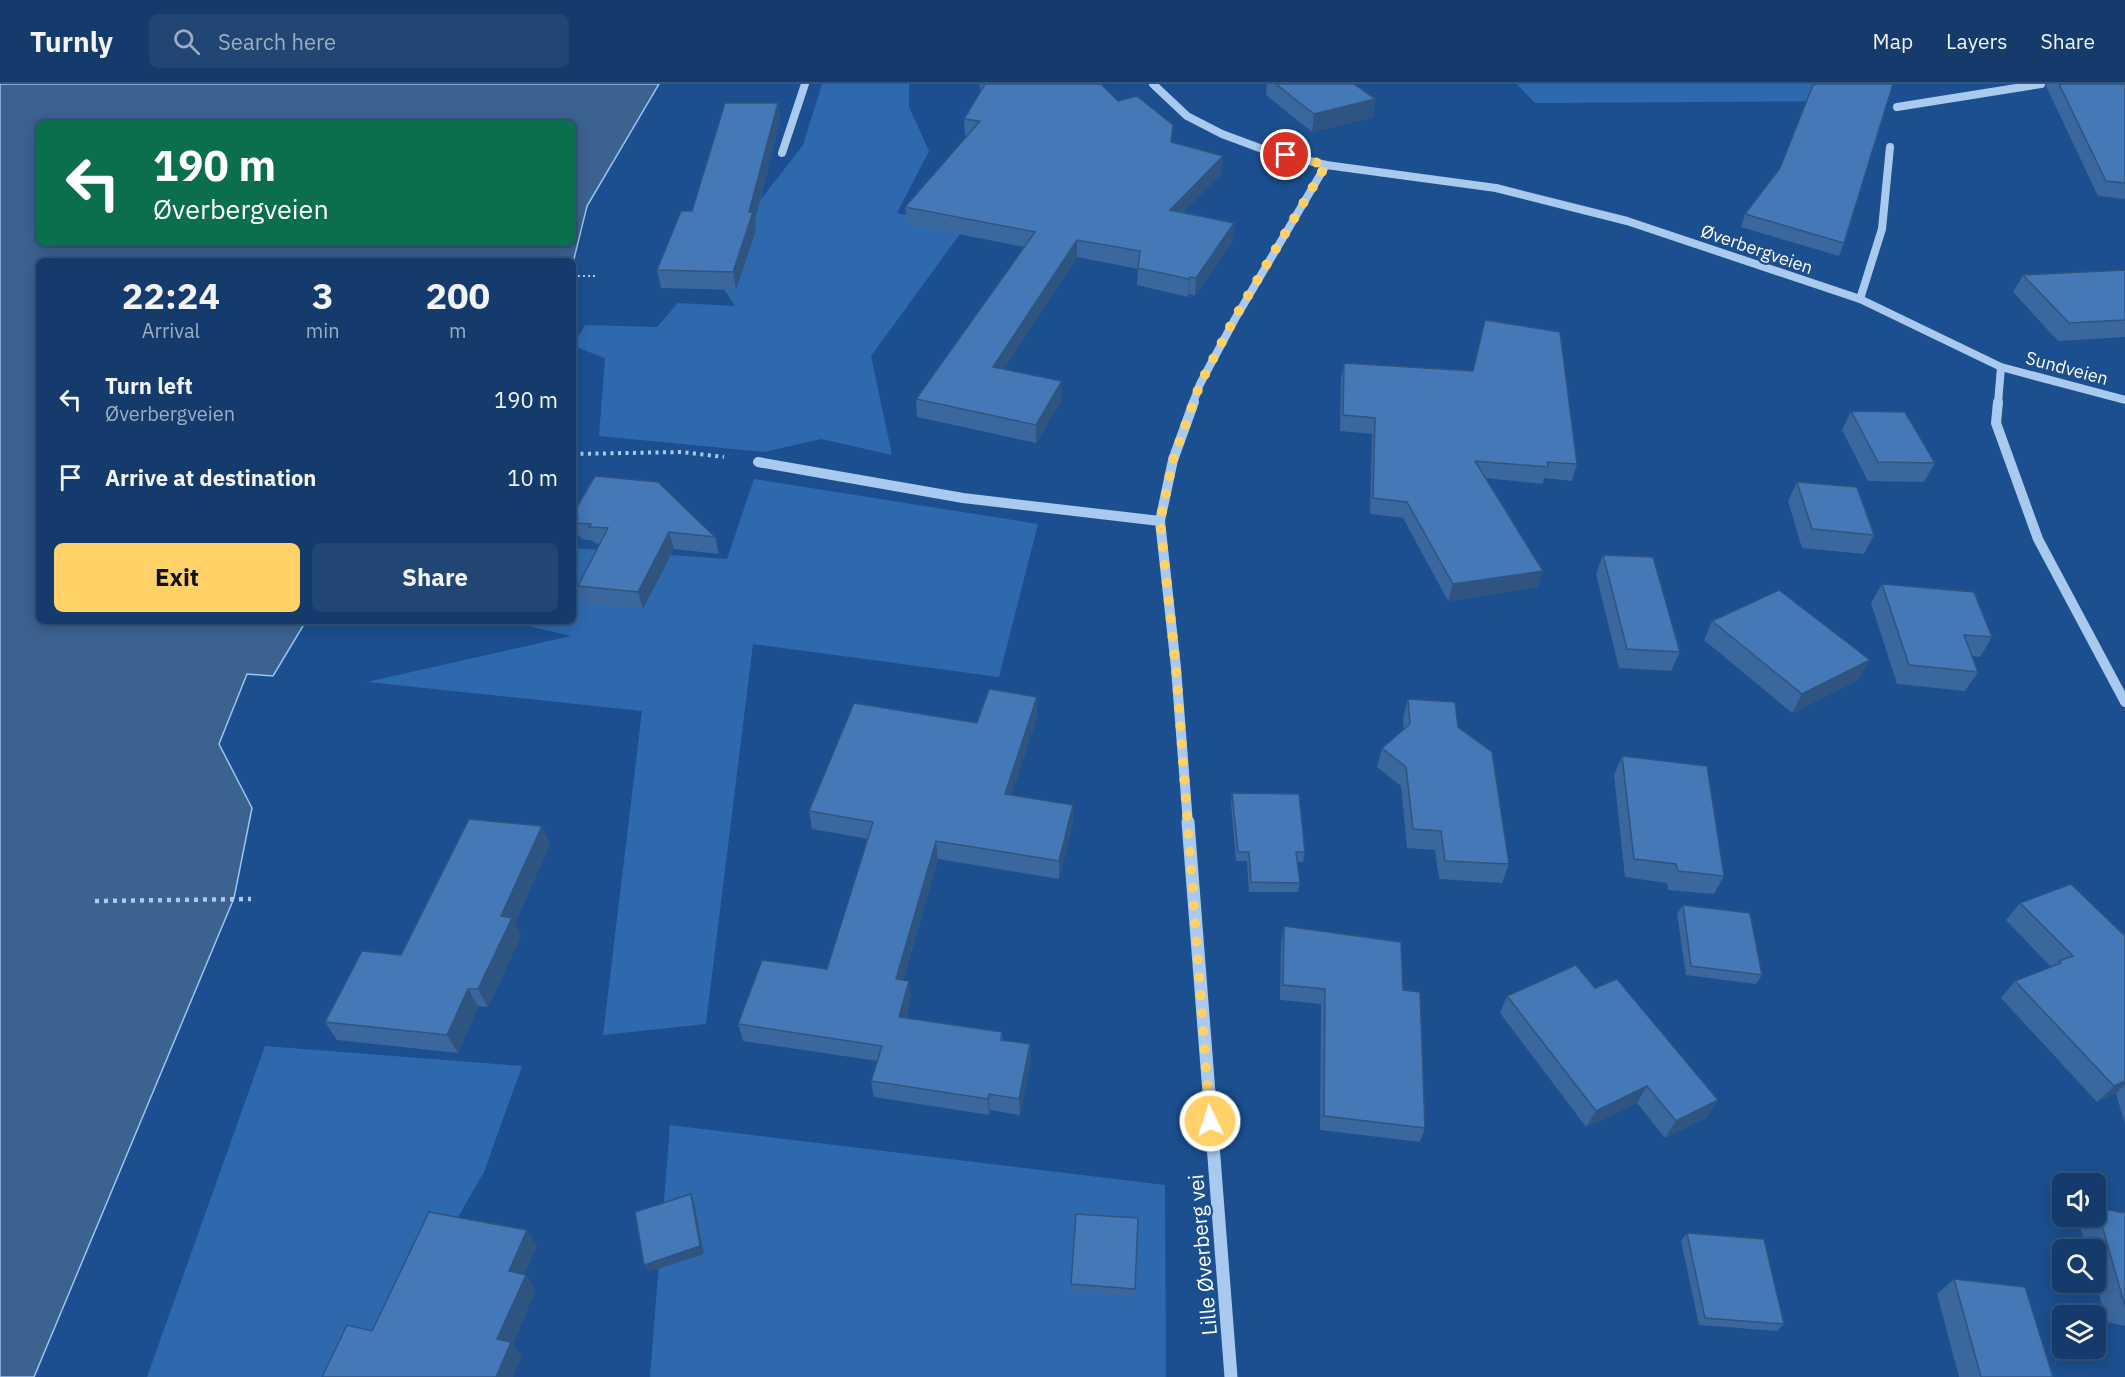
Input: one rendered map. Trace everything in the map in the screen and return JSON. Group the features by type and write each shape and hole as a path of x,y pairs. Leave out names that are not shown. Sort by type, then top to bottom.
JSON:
{"street":[{"path":"782,153 805,84"},
{"name":"Øverbergveien","path":"1153,84 1187,116 1222,134 1265,150 1326,165 1496,188 1564,203 1627,221 1860,299 2001,367"},
{"path":"1897,107 2041,84"},
{"path":"1860,299 1882,229 1890,147"},
{"name":"Lille Øverberg vei","path":"1231,1377 1176,668 1160,521 1173,460 1200,384 1234,319 1326,165"},
{"path":"2001,367 1996,423 2034,528 2125,702"},
{"name":"Sundveien","path":"2001,367 2125,400"},
{"path":"758,462 963,498 1160,521"}],"path":[{"path":"576,276 596,276"},
{"path":"576,454 682,452 758,462"},
{"path":"95,901 251,899"}],"shaded area":[{"path":"0,84 659,84 587,206 574,258 36,258 36,624 304,624 273,676 247,674 219,744 252,808 234,898 34,1377 0,1377"},
{"path":"822,84 909,84 909,107 929,151 897,213 965,227 871,356 892,455 821,439 764,452 599,436 605,358 576,347 576,341 585,325 657,327 678,303 735,306 718,280 741,225 803,145"},
{"path":"1517,84 1827,84 1870,101 1535,103"},
{"path":"754,479 1038,524 999,677 753,644 706,1024 603,1035 642,711 367,682 571,636 521,624 576,624 576,548 727,559"},
{"path":"265,1046 522,1066 484,1172 366,1377 147,1377"},
{"path":"670,1125 1165,1185 1166,1377 650,1377"}],"building":[{"path":"985,84 1101,84 1118,101 1137,96 1173,125 1171,142 1223,156 1170,210 1234,223 1196,278 1190,277 1189,279 1138,268 1140,251 1077,240 993,367 1062,381 1036,425 916,399 1035,232 905,207 980,121 964,119"},
{"path":"1276,84 1354,84 1375,99 1314,114"},
{"path":"1893,84 1844,243 1745,214 1780,168 1813,85"},
{"path":"2059,84 2125,84 2125,183 2106,181"},
{"path":"725,103 778,103 749,212 753,212 733,272 657,270 681,211 692,211"},
{"path":"2125,270 2125,320 2069,323 2023,275"},
{"path":"1485,320 1560,332 1577,464 1547,462 1548,467 1475,461 1543,571 1453,584 1407,502 1373,498 1375,418 1343,415 1344,363 1473,371"},
{"path":"1851,411 1905,412 1935,463 1878,462"},
{"path":"595,476 658,482 715,537 669,532 638,592 578,586 608,528 589,527 591,524 576,523 578,519 576,519 576,509"},
{"path":"1797,482 1857,487 1874,535 1812,529"},
{"path":"1603,555 1653,557 1680,652 1627,649"},
{"path":"1882,584 1974,592 1992,637 1964,635 1978,672 1909,665"},
{"path":"1779,590 1870,660 1802,694 1712,621"},
{"path":"989,689 1037,697 1005,794 1073,805 1059,861 936,841 896,979 909,981 899,1017 1002,1032 1001,1040 1030,1044 1019,1099 989,1094 988,1099 871,1081 882,1046 738,1024 762,960 827,969 873,822 809,811 854,703 977,723"},
{"path":"1408,699 1455,702 1458,727 1492,752 1509,864 1445,861 1441,831 1413,829 1406,767 1382,748 1410,724"},
{"path":"1622,756 1707,766 1724,876 1678,871 1676,864 1634,859"},
{"path":"1232,793 1299,794 1305,852 1296,852 1300,883 1251,882 1249,852 1238,852"},
{"path":"469,819 542,826 501,916 512,918 478,989 468,989 447,1035 325,1022 362,951 401,955"},
{"path":"2071,884 2125,936 2125,1081 2114,1086 2015,981 2073,956 2020,903"},
{"path":"1683,905 1750,913 1762,975 1691,966"},
{"path":"1284,926 1401,942 1403,990 1420,992 1425,1128 1324,1116 1325,989 1283,985"},
{"path":"1576,965 1595,988 1617,979 1718,1100 1676,1121 1647,1086 1596,1111 1507,996"},
{"path":"691,1194 700,1246 644,1265 635,1212"},
{"path":"2106,1210 2125,1213 2125,1306 2106,1239 2102,1227 2106,1227"},
{"path":"429,1212 527,1230 509,1271 526,1275 497,1339 511,1342 496,1377 322,1377 347,1325 372,1331"},
{"path":"1076,1214 1138,1218 1135,1289 1071,1284"},
{"path":"1687,1233 1764,1239 1784,1324 1705,1318"},
{"path":"1954,1279 2025,1287 2053,1377 1981,1377"}],"route":[{"path":"1210,1121 1176,668 1160,521 1173,460 1185,420 1200,384 1234,319 1326,165 1286,155"}]}
